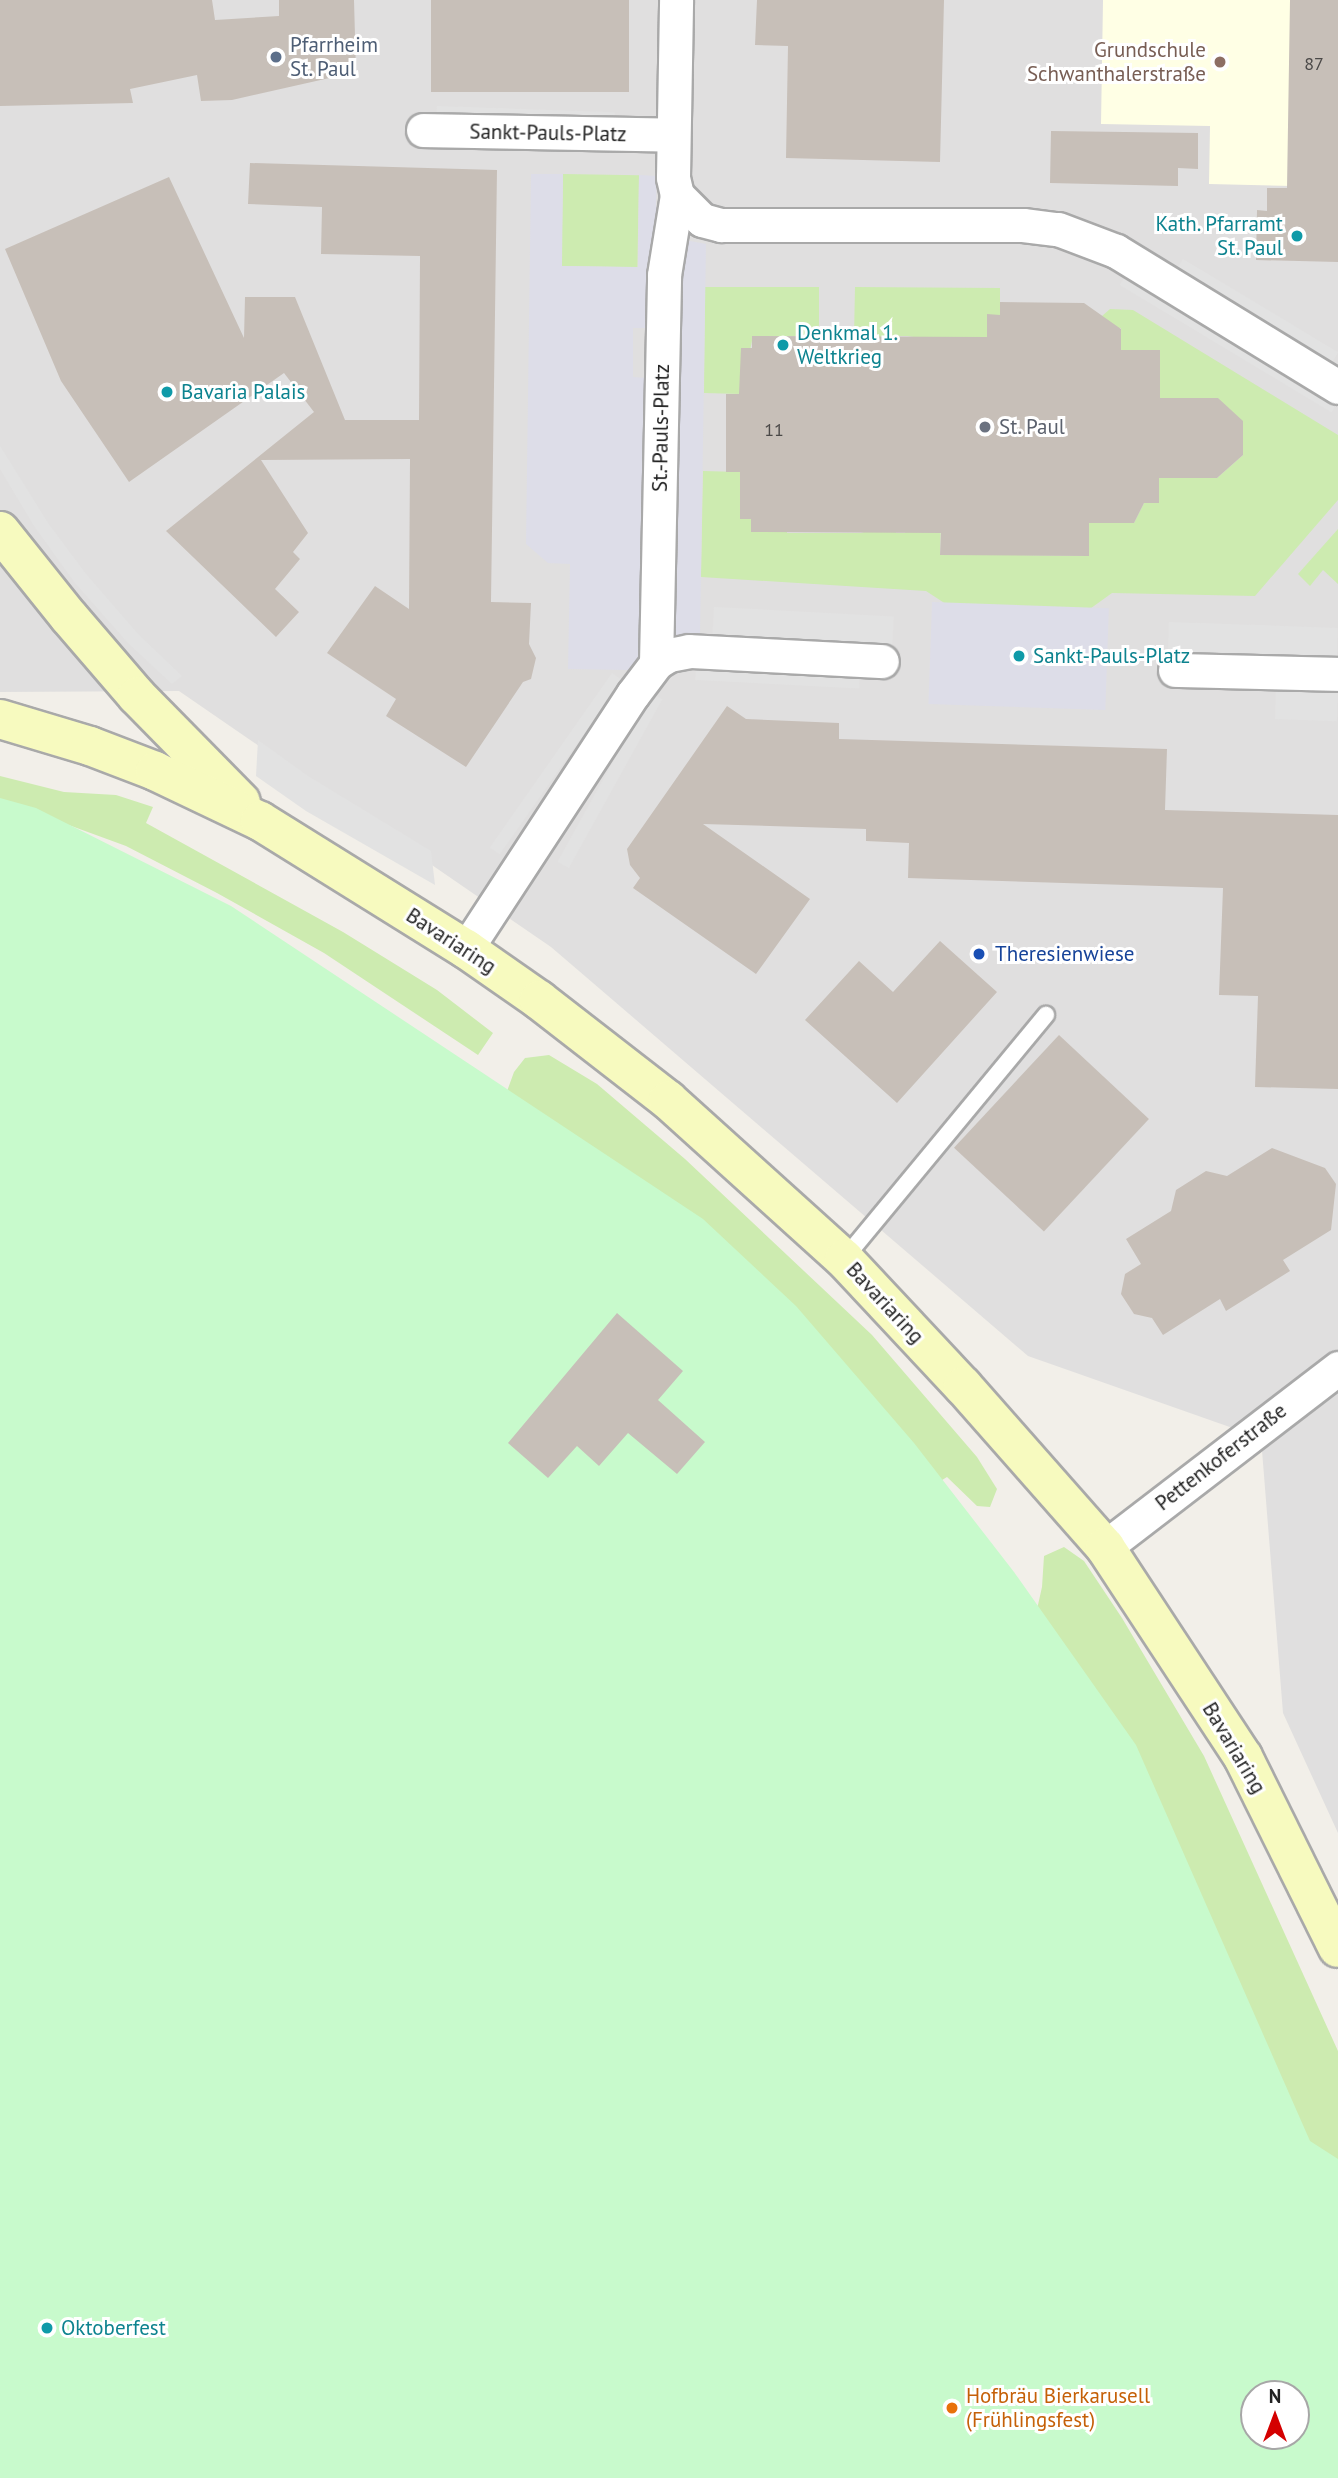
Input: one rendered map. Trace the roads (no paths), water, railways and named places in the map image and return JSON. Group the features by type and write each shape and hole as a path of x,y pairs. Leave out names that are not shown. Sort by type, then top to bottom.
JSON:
{"street":[{"name":"St.-Pauls-Platz","path":"656,663 664,275 677,195 673,177 676,0"},
{"name":"Sankt-Pauls-Platz","path":"423,130 673,135"},
{"path":"677,195 702,220 721,225 1023,225 1069,232 1116,251 1338,387"},
{"name":"Bavariaring","path":"0,531 61,609 137,696 260,821"},
{"path":"466,949 656,663 669,655 689,651 882,660"},
{"path":"1175,670 1338,674"},
{"name":"Bavariaring","path":"0,719 90,746 155,771 260,821 466,949 539,1000 668,1100 844,1259 972,1396 1105,1547 1243,1757 1338,1948"},
{"name":"Pettenkoferstraße","path":"1105,1547 1338,1368"}],"lane":[{"path":"844,1259 1046,1015"}],"place":[{"name":"Pfarrheim St. Paul","path":"276,57"},
{"name":"Grundschule Schwanthalerstraße","path":"1220,62"},
{"name":"Kath. Pfarramt St. Paul","path":"1297,236"},
{"name":"Denkmal 1. Weltkrieg","path":"783,345"},
{"name":"Bavaria Palais","path":"167,392"},
{"name":"St. Paul","path":"985,427"},
{"name":"Sankt-Pauls-Platz","path":"1019,656"},
{"name":"Theresienwiese","path":"979,954"},
{"name":"Oktoberfest","path":"47,2328"},
{"name":"Hofbräu Bierkarusell (Frühlingsfest)","path":"952,2408"}]}
